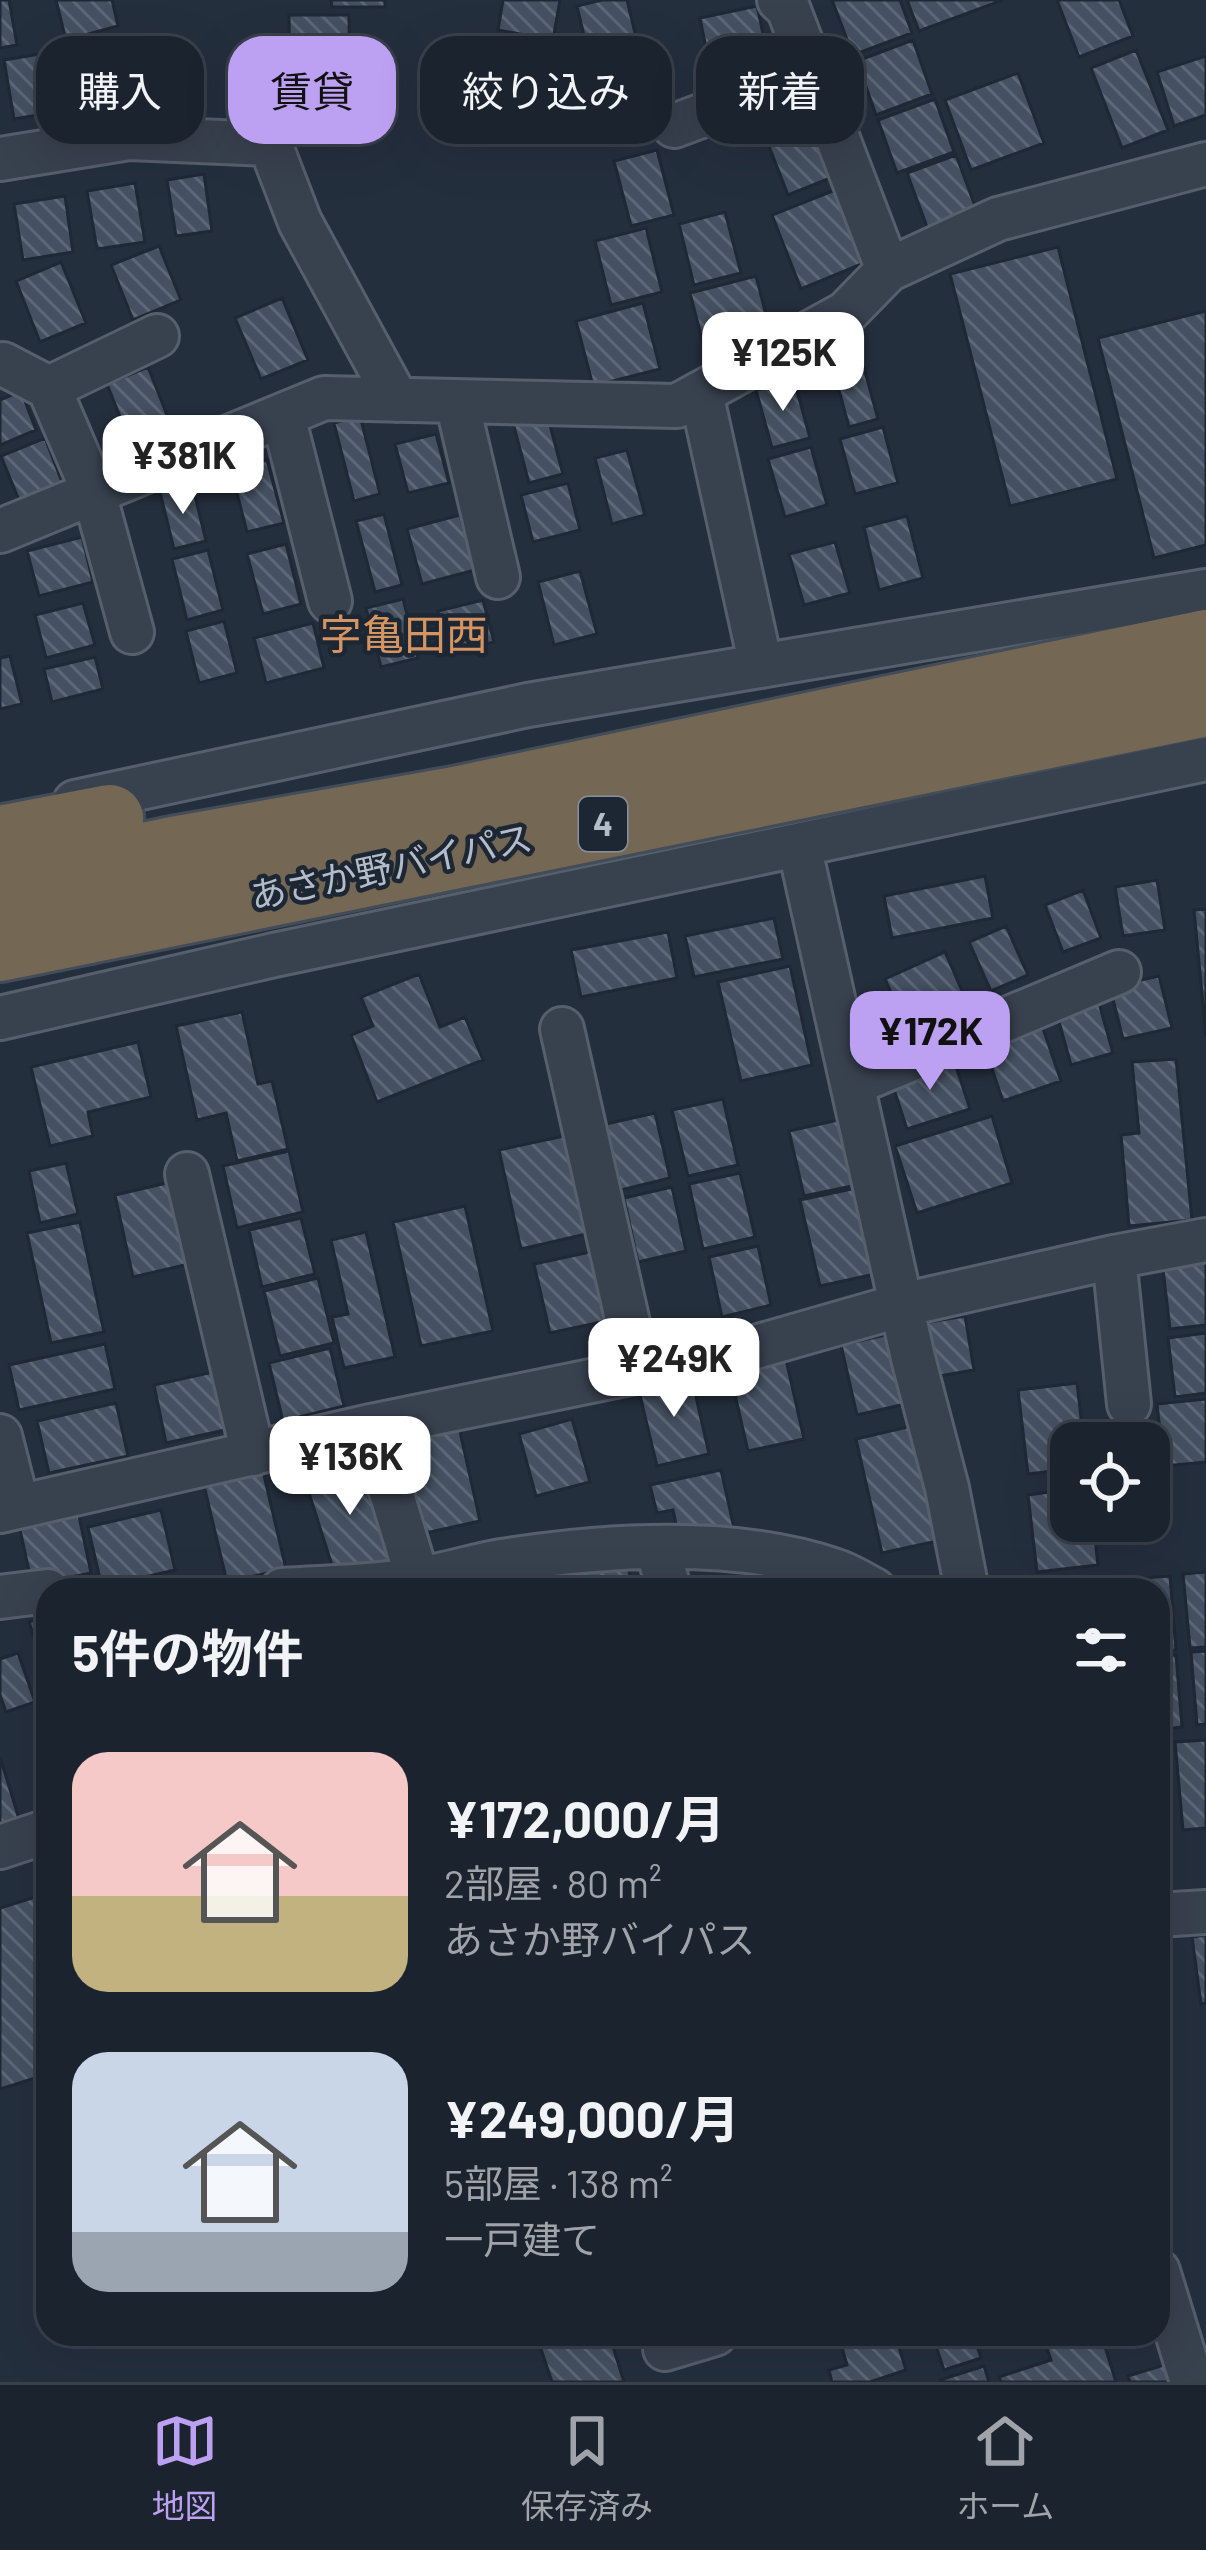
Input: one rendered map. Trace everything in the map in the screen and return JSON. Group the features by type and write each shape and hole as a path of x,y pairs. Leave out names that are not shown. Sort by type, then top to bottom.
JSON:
{"highway":[{"name":"あさか野バイパス","path":"0,886 455,800 1206,643"},
{"name":"あさか野バイパス","path":"0,948 1206,703"},
{"path":"0,839 167,808 455,800"}],"street":[{"path":"779,0 788,8 799,36"},
{"path":"674,126 696,118"},
{"path":"0,159 129,138 270,144 300,222 397,400"},
{"path":"840,144 888,269"},
{"path":"0,531 324,398 677,406 846,313 888,269 998,219 1206,164"},
{"path":"49,388 157,336"},
{"path":"0,365 49,388 94,493 132,632"},
{"path":"700,393 761,666"},
{"path":"457,402 498,577"},
{"path":"284,416 330,601"},
{"path":"0,818 528,705 1206,591"},
{"path":"0,1018 274,955 1206,760"},
{"path":"799,845 965,1578"},
{"path":"852,1084 1119,972"},
{"path":"562,1029 639,1372"},
{"path":"187,1174 254,1454"},
{"path":"0,1436 9,1509 371,1426 752,1348 902,1305 1206,1240"},
{"path":"1114,1257 1129,1404"},
{"path":"371,1426 417,1578"},
{"path":"443,1578 497,1562 656,1546 805,1561 851,1578"},
{"path":"656,1546 666,1578"},
{"path":"0,1597 36,1592"},
{"path":"0,1847 36,1835"},
{"path":"1170,1914 1206,1912"},
{"path":"1170,2310 1192,2382"}],"building":[{"path":"0,0 9,0 17,45 0,48"},
{"path":"56,0 112,0 118,26 65,36"},
{"path":"331,0 385,0 385,7 332,7"},
{"path":"503,0 560,0 554,36 498,30"},
{"path":"627,0 636,36 584,36 577,6"},
{"path":"832,0 900,0 912,33 864,51 864,36 846,36"},
{"path":"907,0 1003,0 919,31"},
{"path":"1057,0 1119,0 1133,36 1079,57"},
{"path":"757,6 763,36 704,36 700,18"},
{"path":"289,15 349,15 349,36 289,36"},
{"path":"913,40 932,94 876,115 864,81 864,58"},
{"path":"1136,50 1168,130 1122,148 1091,68"},
{"path":"36,55 36,115 14,119 4,60"},
{"path":"1206,56 1206,115 1174,126 1157,72"},
{"path":"1018,73 1044,143 971,170 945,100"},
{"path":"935,99 954,152 897,173 878,120"},
{"path":"768,144 820,144 833,177 788,195"},
{"path":"657,150 674,215 631,226 614,161"},
{"path":"956,155 978,214 929,232 907,173"},
{"path":"204,174 212,231 176,236 167,180"},
{"path":"135,183 145,242 97,249 87,191"},
{"path":"835,190 864,263 801,289 772,215"},
{"path":"65,196 73,252 23,260 14,204"},
{"path":"725,212 741,273 694,285 679,224"},
{"path":"646,228 662,292 611,305 595,241"},
{"path":"159,246 181,300 133,320 111,265"},
{"path":"1058,247 1117,479 1010,506 950,274"},
{"path":"61,262 86,323 40,342 16,281"},
{"path":"756,276 771,334 705,351 690,293"},
{"path":"282,298 308,360 261,379 235,318"},
{"path":"643,303 660,369 593,386 576,321"},
{"path":"1206,311 1206,545 1154,558 1098,338"},
{"path":"860,353 878,419 849,427 831,361"},
{"path":"148,367 175,435 134,452 107,384"},
{"path":"794,380 810,438 772,448 756,390"},
{"path":"21,391 36,430 0,445 0,400"},
{"path":"547,414 563,474 529,483 513,423"},
{"path":"360,416 380,494 354,501 334,423"},
{"path":"883,427 898,483 855,494 840,439"},
{"path":"436,434 449,483 408,493 395,444"},
{"path":"45,438 62,482 19,500 1,456"},
{"path":"811,447 827,505 785,517 768,459"},
{"path":"627,450 645,515 612,524 595,458"},
{"path":"267,460 284,523 247,532 231,470"},
{"path":"568,483 580,530 533,542 521,495"},
{"path":"192,484 206,541 174,549 160,492"},
{"path":"384,514 402,585 375,592 356,521"},
{"path":"460,515 475,570 422,584 407,529"},
{"path":"907,516 923,578 879,590 864,527"},
{"path":"82,537 93,582 39,596 27,551"},
{"path":"835,542 850,593 804,605 789,554"},
{"path":"286,544 301,604 263,614 247,554"},
{"path":"208,550 223,610 187,620 172,559"},
{"path":"580,571 597,634 554,645 538,582"},
{"path":"403,599 418,658 381,667 366,608"},
{"path":"483,600 494,642 449,654 438,611"},
{"path":"83,603 95,645 46,658 35,615"},
{"path":"224,621 237,673 199,683 186,631"},
{"path":"313,623 324,668 266,683 254,638"},
{"path":"10,656 22,704 0,709 0,658"},
{"path":"95,657 103,689 52,702 44,669"},
{"path":"985,876 993,918 892,938 884,896"},
{"path":"1157,880 1165,930 1123,936 1115,887"},
{"path":"1083,890 1101,938 1063,952 1045,905"},
{"path":"1206,909 1206,1036 1194,910"},
{"path":"774,918 783,959 694,977 685,936"},
{"path":"1006,926 1028,975 991,991 969,942"},
{"path":"668,932 677,978 581,997 571,950"},
{"path":"945,952 967,1002 907,1028 885,979"},
{"path":"790,966 812,1065 741,1081 718,982"},
{"path":"419,974 440,1027 465,1017 483,1060 377,1102 351,1035 373,1026 361,997"},
{"path":"1159,976 1172,1028 1123,1039 1110,987"},
{"path":"1097,996 1113,1053 1071,1065 1055,1007"},
{"path":"242,1012 258,1084 272,1081 288,1149 237,1161 226,1113 197,1120 176,1026"},
{"path":"1039,1017 1061,1081 1003,1101 981,1037"},
{"path":"138,1042 151,1097 88,1112 93,1136 50,1146 31,1067"},
{"path":"953,1057 970,1109 907,1129 890,1077"},
{"path":"1176,1059 1192,1220 1129,1226 1121,1135 1139,1133 1132,1062"},
{"path":"723,1099 738,1165 688,1176 672,1110"},
{"path":"655,1113 670,1178 621,1190 606,1124"},
{"path":"992,1116 1012,1183 917,1213 895,1146"},
{"path":"838,1120 852,1186 804,1196 789,1131"},
{"path":"569,1135 591,1233 521,1249 499,1150"},
{"path":"289,1151 303,1212 237,1228 223,1166"},
{"path":"66,1163 78,1214 40,1223 29,1171"},
{"path":"740,1173 755,1237 703,1249 689,1184"},
{"path":"171,1182 189,1264 133,1277 115,1195"},
{"path":"672,1187 686,1251 638,1262 624,1198"},
{"path":"861,1187 880,1273 820,1286 800,1200"},
{"path":"465,1206 493,1331 421,1346 393,1222"},
{"path":"301,1218 315,1274 262,1287 249,1230"},
{"path":"80,1222 104,1332 51,1343 27,1233"},
{"path":"366,1232 395,1357 344,1368 332,1317 348,1314 331,1240"},
{"path":"758,1246 771,1305 722,1317 709,1257"},
{"path":"590,1252 606,1321 550,1333 534,1264"},
{"path":"1206,1256 1206,1325 1170,1329 1162,1261"},
{"path":"318,1278 334,1343 280,1356 264,1291"},
{"path":"965,1316 974,1370 933,1377 924,1323"},
{"path":"894,1333 910,1403 857,1415 841,1345"},
{"path":"1206,1333 1206,1393 1175,1397 1168,1338"},
{"path":"105,1344 115,1389 19,1410 9,1365"},
{"path":"330,1348 344,1406 283,1421 269,1363"},
{"path":"784,1351 804,1439 748,1451 728,1364"},
{"path":"213,1372 225,1430 166,1443 154,1385"},
{"path":"691,1375 709,1454 657,1466 638,1387"},
{"path":"1077,1383 1082,1422 1050,1422 1050,1471 1028,1474 1018,1390"},
{"path":"1206,1399 1206,1462 1170,1465 1170,1422 1159,1422 1157,1404"},
{"path":"116,1403 128,1456 49,1473 37,1421"},
{"path":"572,1419 590,1482 536,1496 519,1434"},
{"path":"458,1423 480,1521 421,1534 399,1436"},
{"path":"916,1425 942,1540 882,1553 856,1439"},
{"path":"364,1455 398,1562 336,1578 303,1474"},
{"path":"262,1467 286,1569 226,1578 203,1481"},
{"path":"721,1470 734,1528 692,1538 689,1525 677,1528 673,1510 657,1513 650,1485"},
{"path":"1050,1492 1050,1542 1095,1542 1098,1565 1037,1572 1028,1495"},
{"path":"77,1507 91,1573 36,1578 32,1585 18,1520"},
{"path":"161,1510 175,1570 141,1578 100,1578 88,1527"},
{"path":"625,1559 631,1578 568,1578"},
{"path":"531,1568 534,1578 500,1578"},
{"path":"799,1570 801,1578 771,1578"},
{"path":"1206,1572 1206,1647 1190,1648 1183,1574"},
{"path":"1170,1576 1176,1650 1170,1651 1170,1578 1143,1578"},
{"path":"1206,1651 1206,1724 1197,1725 1191,1652"},
{"path":"18,1653 35,1702 6,1712 0,1695 0,1659"},
{"path":"1170,1655 1176,1655 1182,1727 1170,1728"},
{"path":"1206,1740 1206,1828 1183,1830 1175,1742"},
{"path":"0,1757 20,1822 0,1828"},
{"path":"36,1897 36,2078 0,2089 0,1908"},
{"path":"1206,1935 1206,2003 1201,2004 1192,1937"},
{"path":"540,2346 613,2346 624,2382 552,2382"},
{"path":"841,2346 899,2346 906,2370 870,2382 832,2382 829,2370 847,2365"},
{"path":"936,2346 977,2346 981,2358 944,2370"},
{"path":"1046,2346 1105,2346 1116,2382 1001,2382 999,2377 1051,2360"},
{"path":"1167,2364 1173,2382 1130,2382 1128,2376"},
{"path":"984,2366 989,2382 940,2380"}],"district":[{"name":"字亀田西","path":"404,635"}]}
